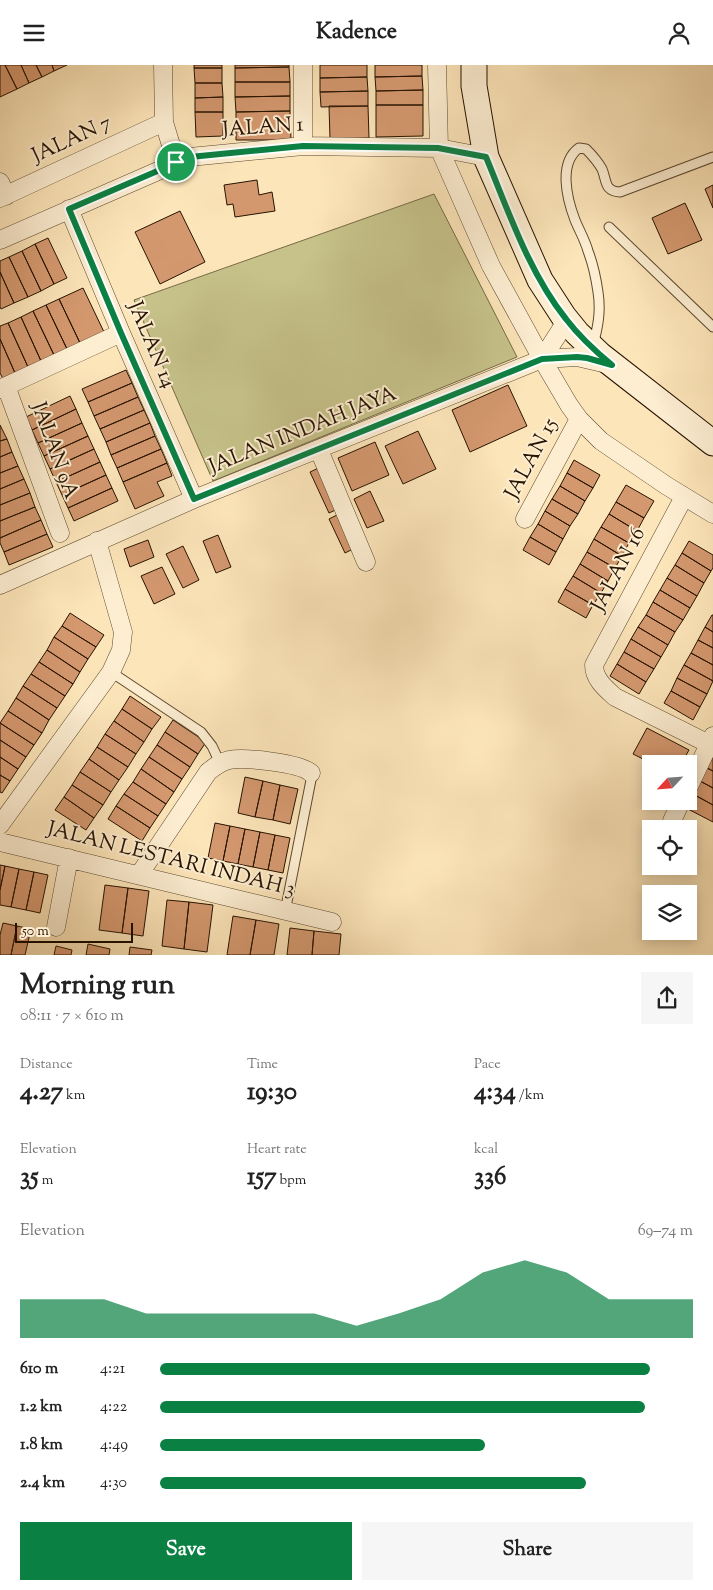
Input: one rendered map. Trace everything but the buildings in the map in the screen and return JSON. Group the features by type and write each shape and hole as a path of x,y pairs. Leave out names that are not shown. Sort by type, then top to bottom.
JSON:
{"street":[{"path":"163,65 164,122 176,162"},
{"path":"302,65 303,146"},
{"path":"438,65 438,148 491,266 542,359 579,419 601,441 684,497 713,514"},
{"path":"474,65 474,86 486,157 540,280 564,317 592,347 612,365 713,443"},
{"name":"JALAN 7","path":"2,192 164,122"},
{"name":"JALAN 1","path":"0,241 190,157 303,146 438,148 486,157"},
{"name":"JALAN 14","path":"69,209 194,499"},
{"path":"542,359 562,328 564,317"},
{"path":"3,387 121,333"},
{"name":"JALAN INDAH JAYA","path":"0,585 194,499 542,359 577,357 612,365"},
{"name":"JALAN 9A","path":"3,387 60,533"},
{"name":"JALAN 15","path":"526,519 579,419"},
{"path":"319,450 366,562"},
{"name":"JALAN 16","path":"684,497 594,665 597,677 615,697 711,740"},
{"path":"0,825 111,672 121,650 123,632 97,541"},
{"path":"698,767 711,740"},
{"path":"139,875 208,772 220,763 244,759 298,765 306,768 311,773"},
{"name":"JALAN LESTARI INDAH 3","path":"0,842 332,922"},
{"path":"56,927 69,858"}],"lane":[{"path":"592,347 599,322 599,298 588,249 574,219 570,203 566,179 568,165 574,152 579,148 586,149 601,167 608,187 613,191 620,192 713,157"},
{"path":"609,227 713,327"},
{"path":"111,672 201,731 212,746 220,763"},
{"path":"285,912 311,773"}],"shaded area":[{"path":"434,194 517,357 213,481 134,300"}],"route":[{"path":"303,146 438,148 486,157 540,280 564,317 577,333 612,365 577,357 542,359 194,499 69,209 176,162 190,157 303,146"}]}
